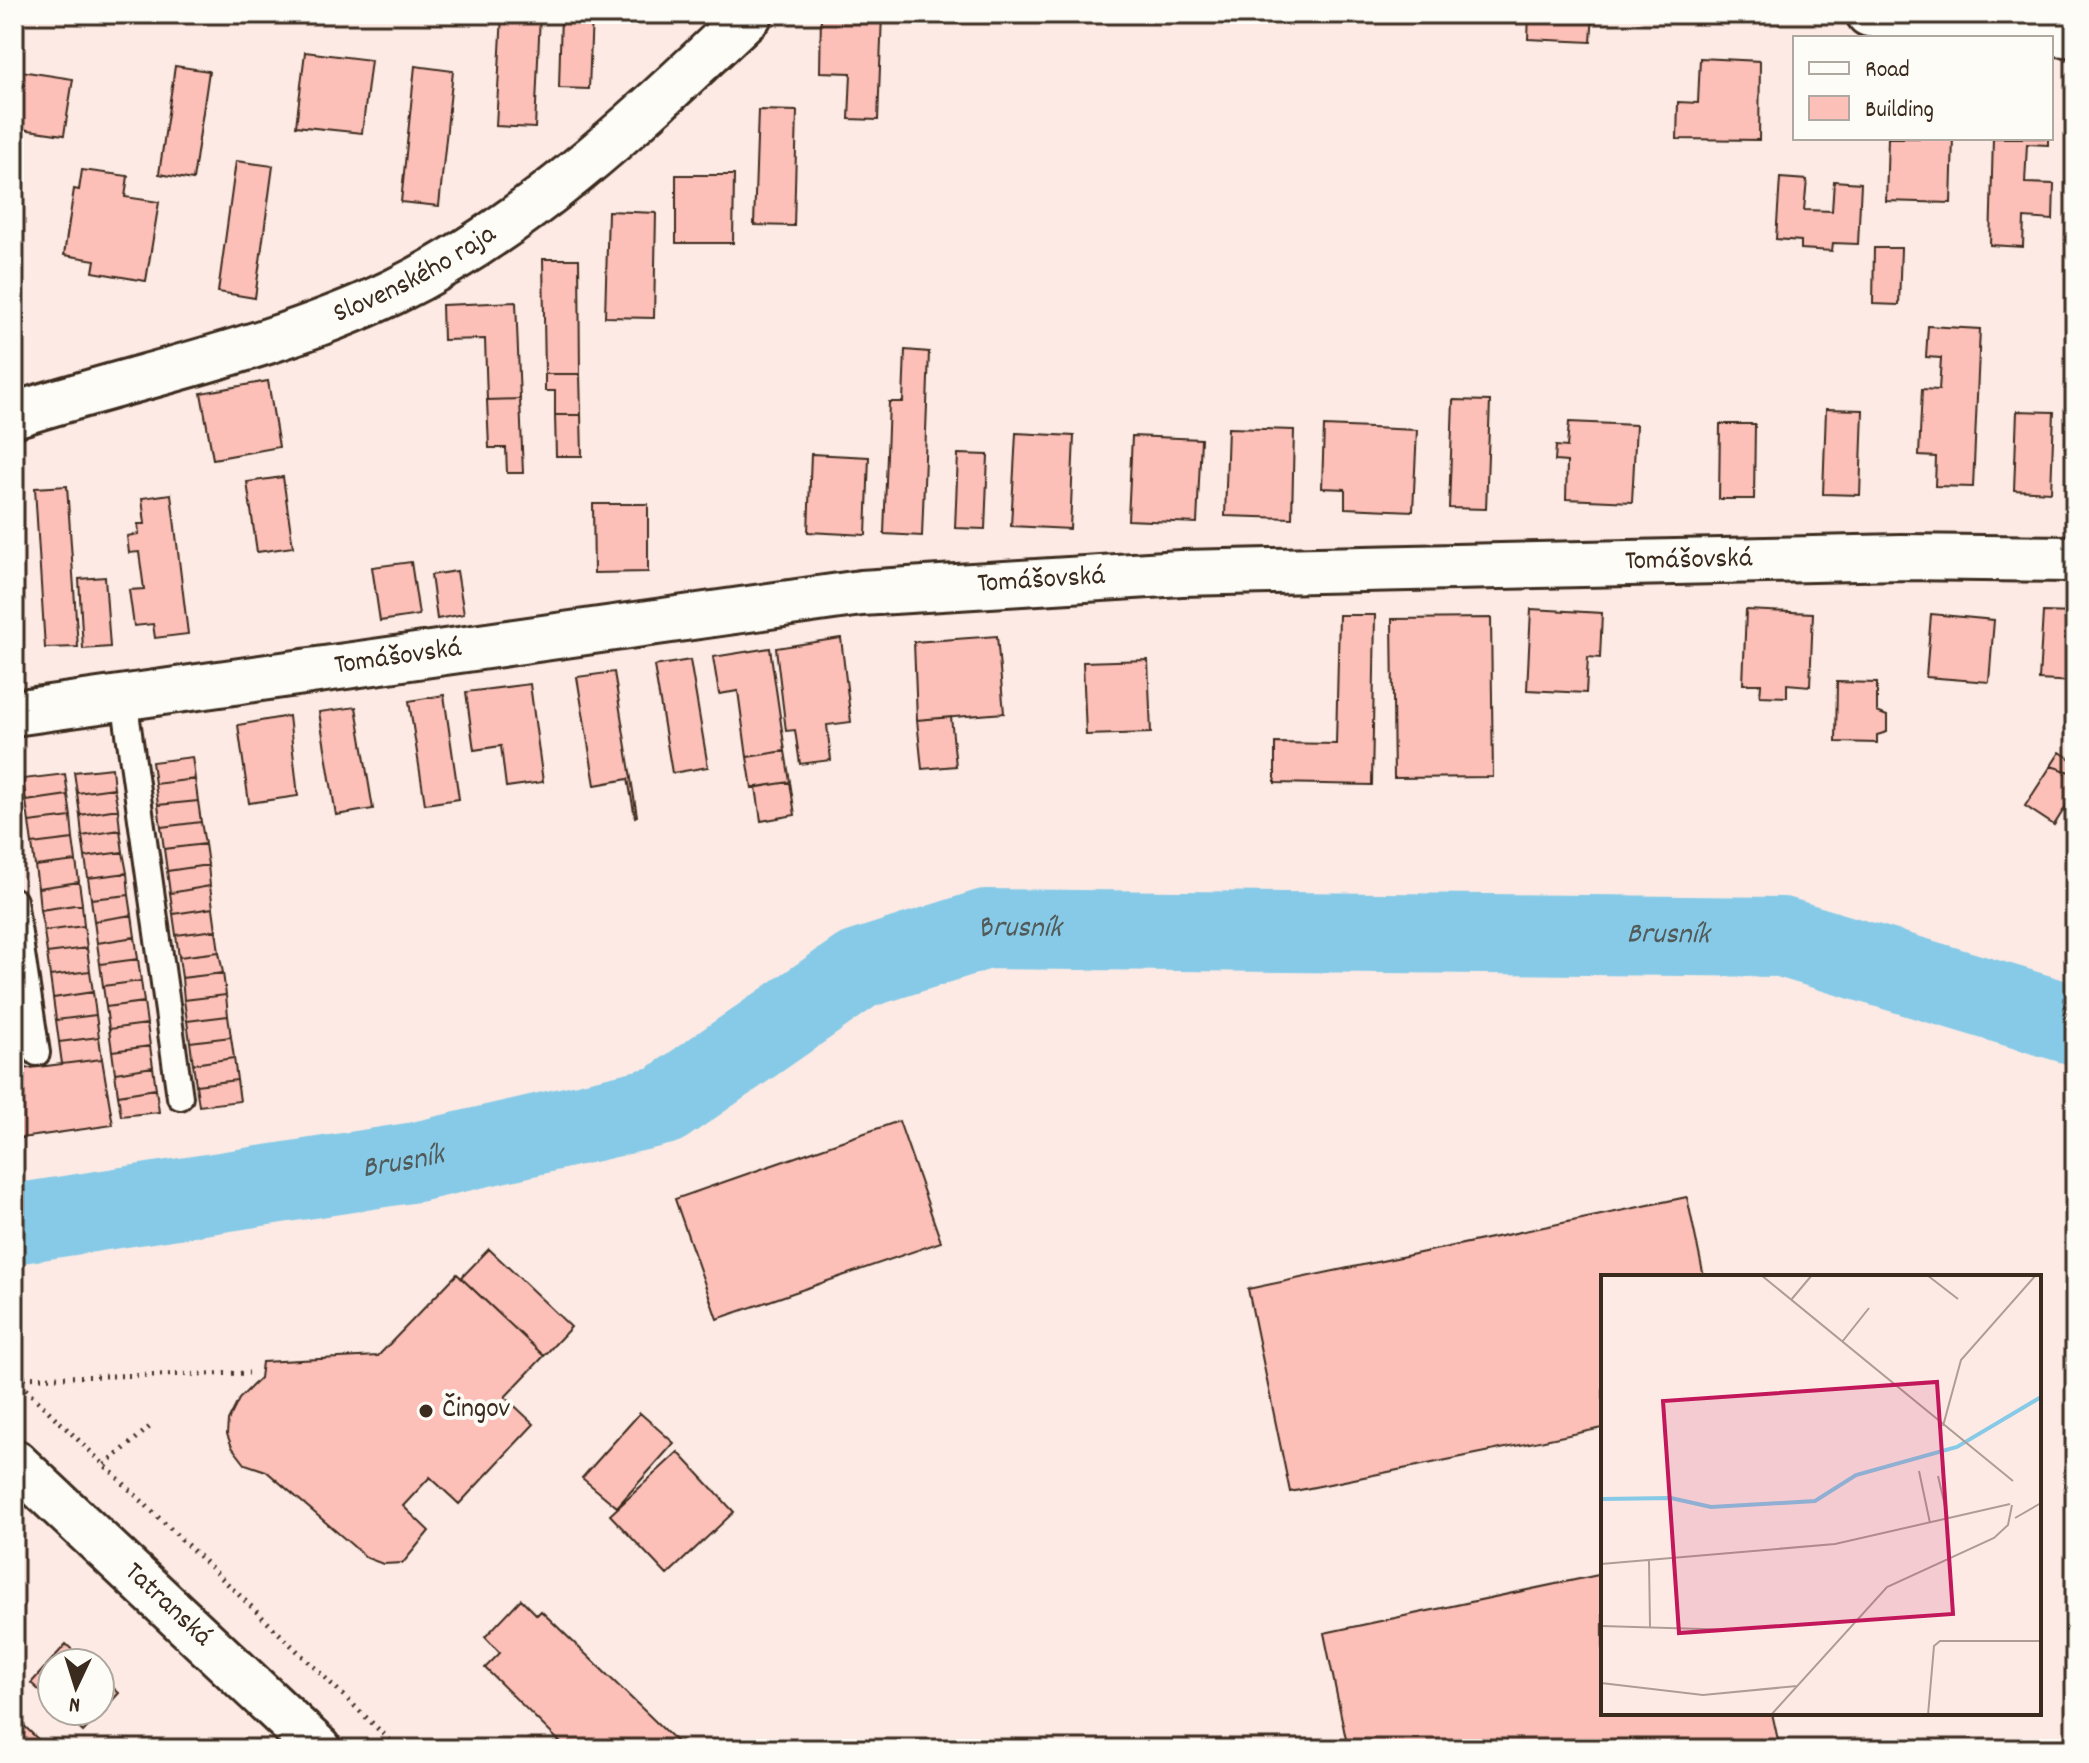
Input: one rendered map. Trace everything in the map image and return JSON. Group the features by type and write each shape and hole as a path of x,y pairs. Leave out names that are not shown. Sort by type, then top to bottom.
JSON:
{"street":[{"name":"Slovenského raja","path":"14,415 273,338 393,292 441,266 484,239 592,157 750,14"},
{"path":"1869,14 2075,35"},
{"name":"Tomášovská","path":"14,713 861,593 1181,573 1901,557 2075,559"},
{"name":"Tatranská","path":"14,1462 319,1749"}],"lane":[{"path":"124,698 180,1097"},
{"path":"14,901 37,1053"}],"path":[{"path":"14,1378 249,1373"},
{"path":"14,1378 399,1749"},
{"path":"105,1465 152,1425"}],"building":[{"path":"502,14 540,14 535,128 496,126"},
{"path":"561,14 592,14 589,89 559,88"},
{"path":"821,14 882,14 878,120 849,119 851,73 820,72"},
{"path":"1529,14 1593,14 1591,42 1528,39"},
{"path":"305,52 371,60 362,133 296,126"},
{"path":"1700,58 1760,61 1759,140 1677,139 1678,102 1698,103"},
{"path":"175,66 209,71 193,180 159,174"},
{"path":"415,66 453,71 439,206 401,202"},
{"path":"14,70 73,79 64,135 14,128"},
{"path":"758,110 797,111 794,226 754,225"},
{"path":"1888,140 1953,140 1951,203 1886,201"},
{"path":"1993,140 2048,140 2048,145 2027,144 2025,183 2054,184 2053,220 2024,218 2023,247 1990,245"},
{"path":"236,161 273,166 255,298 218,292"},
{"path":"82,170 128,176 125,197 159,202 146,281 93,272 95,260 64,255 74,189 79,190"},
{"path":"676,175 734,175 733,243 676,243"},
{"path":"1780,178 1807,180 1804,210 1832,211 1834,181 1861,183 1858,244 1833,243 1832,251 1801,249 1801,241 1776,239"},
{"path":"608,211 656,213 654,318 605,317"},
{"path":"1874,248 1901,248 1899,305 1873,304"},
{"path":"543,259 579,259 580,374 545,374"},
{"path":"516,302 520,399 487,400 485,339 443,340 442,305"},
{"path":"1928,326 1980,329 1973,487 1935,486 1936,457 1919,456 1922,389 1939,390 1941,358 1926,357"},
{"path":"905,350 929,352 922,536 884,534 889,402 903,402"},
{"path":"545,374 580,374 581,415 555,415 555,391 545,391"},
{"path":"268,381 279,447 213,459 201,393"},
{"path":"520,399 523,473 507,473 506,448 489,448 487,400"},
{"path":"1453,400 1490,401 1486,509 1449,508"},
{"path":"1826,409 1863,410 1860,495 1823,494"},
{"path":"2017,411 2054,412 2051,492 2014,490"},
{"path":"555,415 581,415 582,456 556,456"},
{"path":"1569,422 1636,425 1632,502 1566,499 1567,462 1555,461 1556,446 1567,447"},
{"path":"1720,424 1755,424 1754,499 1719,499"},
{"path":"1324,426 1417,430 1413,511 1345,508 1345,489 1322,488"},
{"path":"1228,428 1294,430 1292,518 1225,516"},
{"path":"1016,433 1074,436 1070,529 1011,526"},
{"path":"1132,436 1201,439 1197,523 1128,520"},
{"path":"811,454 869,457 866,535 808,532"},
{"path":"958,454 988,455 985,529 955,528"},
{"path":"283,477 293,547 257,552 247,482"},
{"path":"67,486 78,647 45,648 35,488"},
{"path":"171,494 188,634 155,638 153,624 134,626 129,590 144,589 139,552 129,553 127,536 139,534 138,524 145,524 142,498"},
{"path":"593,504 648,504 648,572 594,573"},
{"path":"411,562 419,615 380,621 372,567"},
{"path":"457,571 464,614 437,619 431,575"},
{"path":"105,577 110,647 83,649 79,579"},
{"path":"1531,609 1602,613 1600,658 1588,657 1586,693 1527,690"},
{"path":"1746,610 1813,613 1810,686 1787,684 1787,697 1760,696 1761,684 1743,684"},
{"path":"2043,612 2075,613 2075,682 2039,680"},
{"path":"1931,614 1994,620 1989,682 1926,677"},
{"path":"1339,615 1375,615 1372,785 1275,783 1275,743 1336,744"},
{"path":"1491,618 1493,777 1394,778 1392,619"},
{"path":"997,636 1004,713 917,720 914,642"},
{"path":"841,638 851,722 827,725 831,760 800,764 795,730 786,731 776,648"},
{"path":"770,648 785,751 747,757 738,691 719,694 713,657"},
{"path":"690,660 708,767 672,773 654,666"},
{"path":"1148,660 1151,733 1086,735 1083,662"},
{"path":"614,672 635,817 628,779 595,785 577,677"},
{"path":"1837,682 1877,683 1877,712 1887,716 1887,732 1877,735 1877,743 1836,742"},
{"path":"530,684 543,782 506,787 501,746 474,750 466,692"},
{"path":"444,695 459,799 425,804 409,701"},
{"path":"356,707 373,809 336,815 319,712"},
{"path":"289,716 298,796 249,803 238,725"},
{"path":"951,717 956,766 922,769 917,720"},
{"path":"785,751 790,782 752,788 747,757"},
{"path":"2060,752 2075,762 2075,778 2070,772 2051,766"},
{"path":"192,757 195,779 155,784 152,762"},
{"path":"2051,766 2070,772 2075,778 2075,792 2054,825 2025,806"},
{"path":"112,768 114,788 77,793 74,772"},
{"path":"65,774 68,795 26,801 23,779"},
{"path":"195,779 198,801 158,805 155,784"},
{"path":"790,782 795,815 761,821 756,787"},
{"path":"114,788 118,809 80,815 77,793"},
{"path":"68,795 71,817 29,822 26,801"},
{"path":"198,801 201,822 161,827 158,805"},
{"path":"118,809 120,830 82,836 80,815"},
{"path":"71,817 73,839 32,844 29,822"},
{"path":"201,822 205,844 164,849 161,827"},
{"path":"120,830 123,852 85,857 82,836"},
{"path":"73,839 76,861 35,866 32,844"},
{"path":"205,844 208,865 167,871 164,849"},
{"path":"123,852 127,873 88,878 85,857"},
{"path":"76,861 79,882 38,888 35,866"},
{"path":"208,865 210,886 170,893 167,871"},
{"path":"127,873 129,895 91,899 88,878"},
{"path":"79,882 82,904 40,910 38,888"},
{"path":"210,886 213,908 173,914 170,893"},
{"path":"129,895 132,915 94,921 91,899"},
{"path":"82,904 84,926 44,931 40,910"},
{"path":"213,908 216,930 176,935 173,914"},
{"path":"132,915 135,937 97,943 94,921"},
{"path":"84,926 87,948 47,953 44,931"},
{"path":"216,930 219,952 179,957 176,935"},
{"path":"135,937 138,959 100,964 97,943"},
{"path":"87,948 90,971 50,976 47,953"},
{"path":"219,952 223,973 182,978 179,957"},
{"path":"138,959 141,981 103,986 100,964"},
{"path":"90,971 93,992 53,998 50,976"},
{"path":"223,973 226,995 184,1000 182,978"},
{"path":"141,981 144,1002 106,1007 103,986"},
{"path":"93,992 96,1015 56,1020 53,998"},
{"path":"226,995 228,1016 187,1021 184,1000"},
{"path":"144,1002 147,1024 109,1029 106,1007"},
{"path":"96,1015 99,1037 59,1042 56,1020"},
{"path":"228,1016 231,1037 190,1042 187,1021"},
{"path":"147,1024 150,1046 112,1051 109,1029"},
{"path":"99,1037 102,1059 62,1064 59,1042"},
{"path":"231,1037 234,1058 193,1064 190,1042"},
{"path":"150,1046 153,1067 115,1073 112,1051"},
{"path":"234,1058 237,1080 196,1085 193,1064"},
{"path":"102,1059 113,1125 14,1139 14,1070"},
{"path":"153,1067 156,1089 118,1095 115,1073"},
{"path":"237,1080 240,1101 199,1106 196,1085"},
{"path":"156,1089 159,1112 121,1116 118,1095"},
{"path":"899,1121 941,1242 717,1319 675,1199"},
{"path":"1687,1197 1704,1275 1601,1275 1601,1428 1290,1492 1248,1289"},
{"path":"489,1249 571,1327 544,1356 461,1278"},
{"path":"457,1274 544,1356 505,1397 534,1424 459,1504 430,1477 403,1506 429,1531 403,1563 383,1564 367,1558 266,1471 245,1464 232,1447 227,1434 228,1421 239,1399 260,1378 262,1362 378,1356"},
{"path":"640,1413 674,1443 617,1507 582,1478"},
{"path":"678,1452 734,1512 667,1575 610,1515"},
{"path":"1601,1574 1601,1715 1772,1715 1780,1749 1348,1749 1324,1633"},
{"path":"521,1599 537,1615 541,1611 684,1749 567,1749 485,1668 500,1653 485,1637"},
{"path":"14,1716 48,1749 14,1749"}],"waterway":[{"name":"Brusník","path":"14,1224 416,1162 664,1105 858,970 986,929 1782,937 2075,1025"}],"place":[{"name":"Čingov","path":"426,1411"}]}
